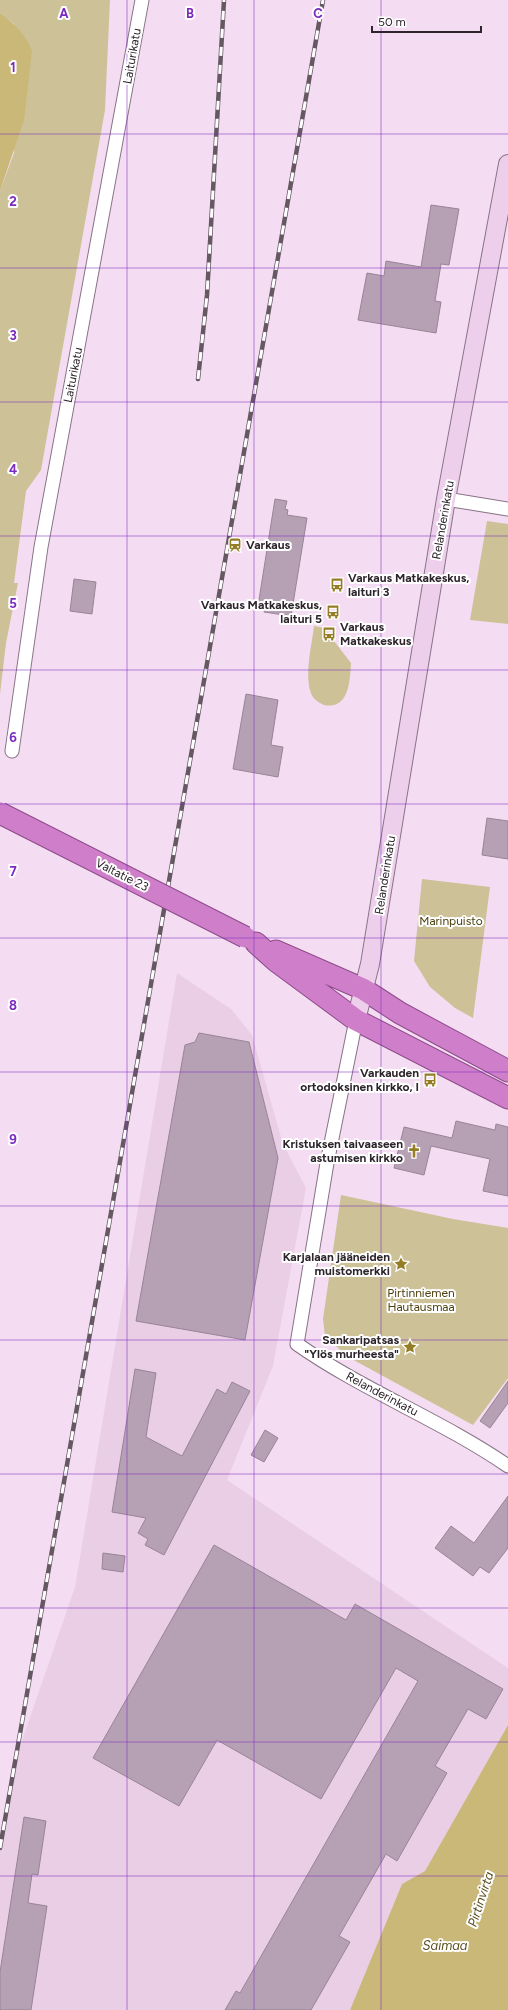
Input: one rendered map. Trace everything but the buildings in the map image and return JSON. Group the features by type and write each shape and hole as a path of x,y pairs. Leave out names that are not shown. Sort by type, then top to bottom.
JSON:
{"highway":[{"name":"Valtatie 23","path":"0,813 250,940 363,989 400,1013 508,1071"},
{"name":"Valtatie 23","path":"250,940 356,1020 508,1098"}],"main road":[{"name":"Relanderinkatu","path":"356,1020 370,964 446,499 508,164"}],"street":[{"name":"Laiturikatu","path":"12,751 41,547 142,0"},
{"path":"446,499 508,509"},
{"name":"Relanderinkatu","path":"356,1020 328,1163 297,1344 324,1363 481,1448 508,1466"}],"shaded area":[{"path":"177,973 231,1009 252,1035 283,1144 306,1188 273,1366 227,1480 508,1668 508,1725 425,1871 402,1884 350,2010 0,2010 0,1848 16,1758 75,1587"}],"green space":[{"path":"0,0 110,0 105,110 41,470 26,491 14,583 18,583 6,643 0,694 0,191 14,153 14,24 0,13"},
{"path":"487,521 508,524 508,624 470,620"},
{"path":"314,626 324,628 351,663 349,686 346,693 339,703 332,705 324,705 316,700 312,695 309,686 308,669"},
{"name":"Marinpuisto","path":"422,879 490,887 473,1018 455,1008 430,987 414,961"},
{"name":"Pirtinniemen Hautausmaa","path":"341,1195 453,1219 508,1228 508,1378 473,1425 348,1357 325,1336 323,1319"}],"water":[{"path":"0,13 19,30 32,51 24,120 0,191"},
{"name":"Saimaa","path":"508,1725 508,2010 350,2010 402,1884 425,1871"}],"railway":[{"path":"198,379 207,295 224,0"},
{"path":"0,1848 323,0"}],"place":[{"name":"Varkaus","path":"235,545"},
{"name":"Varkaus Matkakeskus, laituri 3","path":"337,585"},
{"name":"Varkaus Matkakeskus, laituri 5","path":"333,612"},
{"name":"Varkaus Matkakeskus","path":"329,634"},
{"name":"Varkauden ortodoksinen kirkko, I","path":"430,1080"},
{"name":"Kristuksen taivaaseen astumisen kirkko","path":"414,1151"},
{"name":"Karjalaan jääneiden muistomerkki","path":"401,1264"},
{"name":"Sankaripatsas \"Ylös murheesta\"","path":"410,1347"}],"water label":[{"name":"Pirtinvirta","path":"480,1899"}]}
